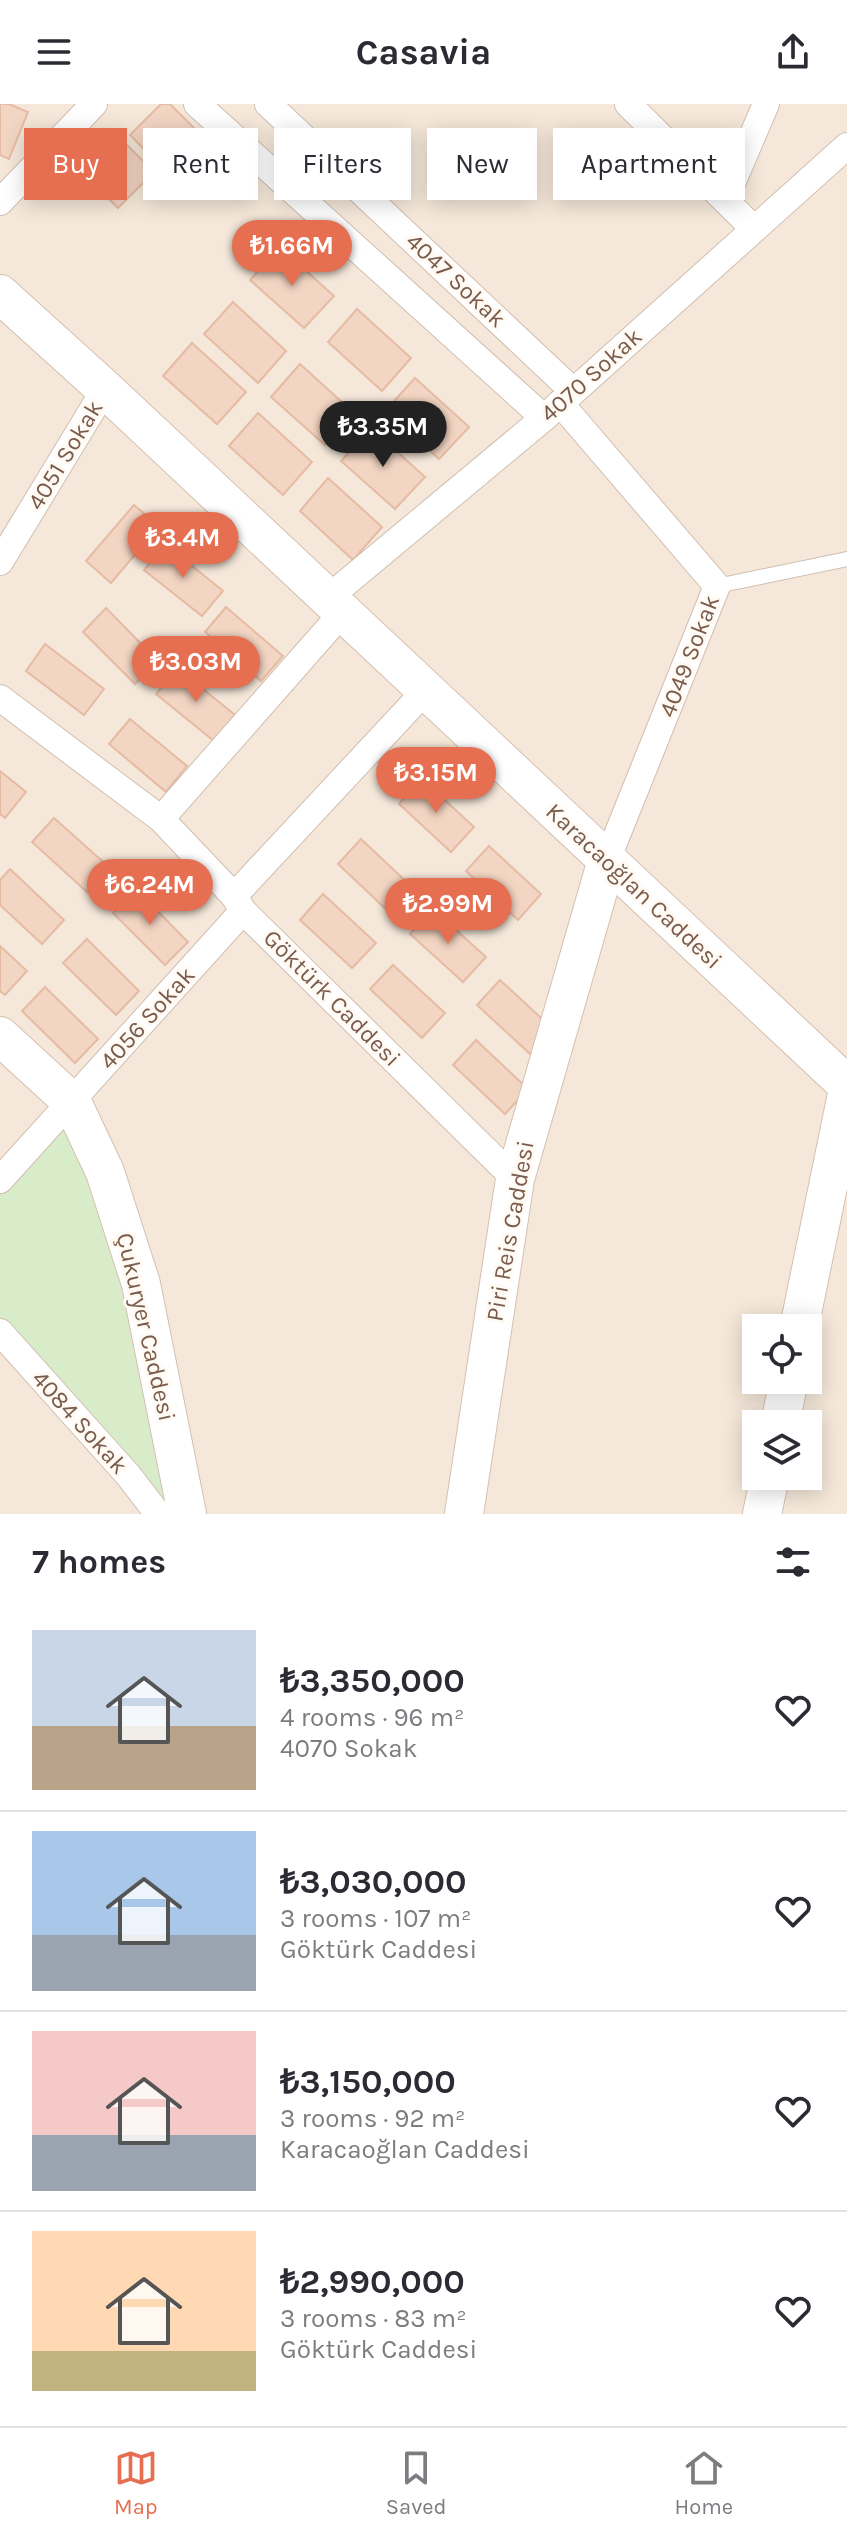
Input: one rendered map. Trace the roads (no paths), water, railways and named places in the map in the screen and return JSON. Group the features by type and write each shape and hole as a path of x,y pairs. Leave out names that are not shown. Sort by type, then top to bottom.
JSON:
{"street":[{"path":"0,202 94,104"},
{"path":"197,104 559,404"},
{"name":"4047 Sokak","path":"268,104 559,404"},
{"path":"628,104 652,128"},
{"path":"745,153 766,104"},
{"name":"4070 Sokak","path":"161,819 336,605 847,146"},
{"path":"725,200 754,229"},
{"name":"Karacaoğlan Caddesi","path":"0,294 847,1085"},
{"name":"4051 Sokak","path":"0,562 105,389"},
{"name":"4049 Sokak","path":"559,404 717,586 607,860"},
{"name":"4056 Sokak","path":"0,1180 78,1095 239,903 426,690"},
{"name":"Göktürk Caddesi","path":"0,698 161,819 239,903 515,1179"},
{"name":"Piri Reis Caddesi","path":"464,1514 515,1179 607,860"},
{"name":"Çukuryer Caddesi","path":"0,1036 78,1095 141,1284 187,1514"},
{"path":"802,1314 847,1094"},
{"name":"4084 Sokak","path":"0,1332 128,1475 158,1514"},
{"path":"762,1514 767,1490"}],"lane":[{"path":"717,586 847,559"}]}
